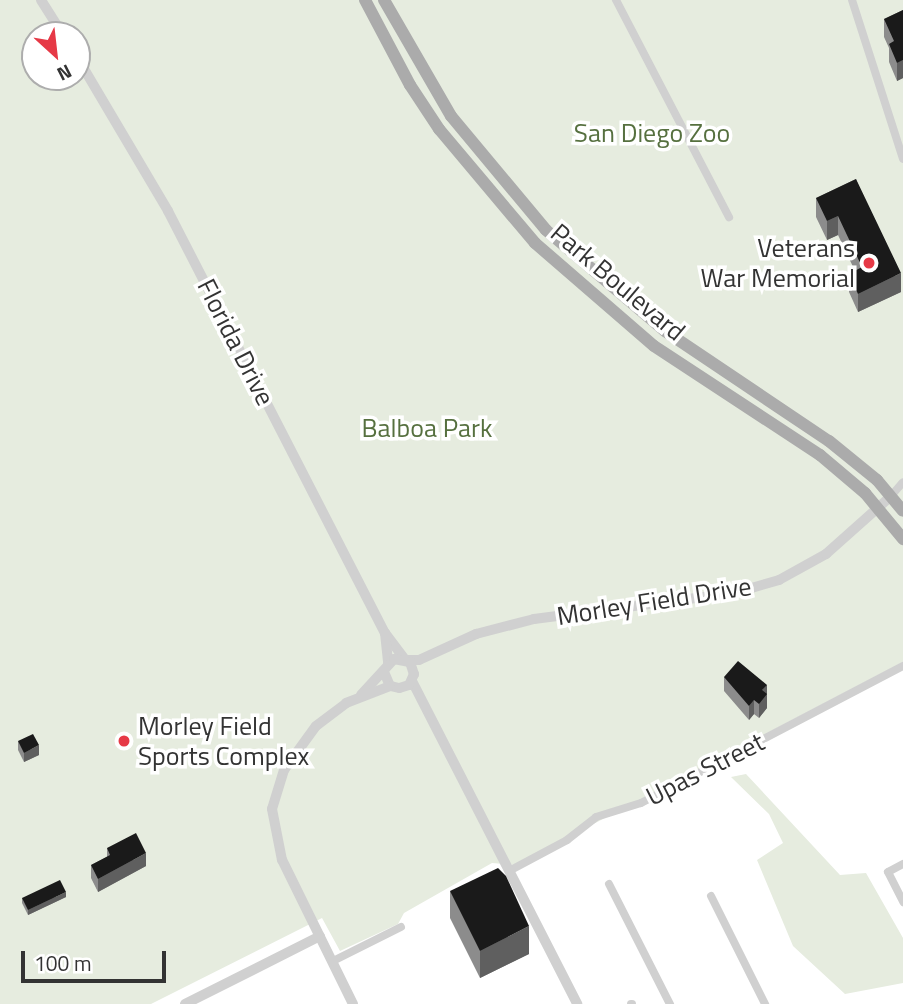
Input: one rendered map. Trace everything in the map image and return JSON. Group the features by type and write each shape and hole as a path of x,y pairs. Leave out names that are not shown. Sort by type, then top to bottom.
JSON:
{"main road":[{"name":"Park Boulevard","path":"365,0 410,85 439,129 503,210 559,267 654,346 820,455 878,507 903,539"},
{"name":"Park Boulevard","path":"384,0 452,116 514,197 546,230 625,301 829,441 891,496 903,511"}],"street":[{"path":"41,0 54,21"},
{"path":"616,0 729,217"},
{"path":"852,0 903,159"},
{"name":"Florida Drive","path":"91,81 168,211 385,633 405,659 414,677"},
{"path":"891,496 903,482"},
{"name":"Morley Field Drive","path":"386,668 405,659 436,653 476,634 534,619 734,593 779,580 827,554 891,496"},
{"name":"Florida Drive","path":"385,633 386,668 394,687"},
{"name":"Morley Field Drive","path":"394,687 414,677 436,653"},
{"name":"Upas Street","path":"509,871 567,840 596,817 652,797 903,666"},
{"path":"353,1004 275,843 272,809 294,753 317,726 361,696 386,668"},
{"path":"414,677 428,711 577,1004"},
{"path":"361,696 394,687 428,711"},
{"path":"903,864 888,872 903,902"},
{"path":"609,884 670,1004"},
{"path":"711,896 765,1004"},
{"path":"332,961 401,927"},
{"path":"185,1004 320,936"}],"green space":[{"name":"Balboa Park","path":"0,0 903,0 903,662 515,865 492,863 404,913 398,924 340,951 322,918 151,1004 0,1004"},
{"path":"746,774 840,875 866,873 903,938 903,983 845,994 793,946 757,860 783,843 769,814 731,777"}],"building":[{"path":"903,10 903,60 897,63 889,44 894,41 884,19"},
{"name":"Veterans War Memorial","path":"856,179 901,273 858,294 849,274 862,267 838,216 827,221 816,198"},
{"path":"738,661 767,685 762,690 767,694 759,704 754,700 749,706 724,677"},
{"path":"33,734 39,745 24,753 18,741"},
{"path":"136,833 146,853 98,879 91,865 110,855 107,848"},
{"path":"498,868 506,876 529,926 480,951 450,891"},
{"path":"60,880 66,892 28,910 22,898"}],"place":[{"name":"Veterans War Memorial","path":"869,263"},
{"name":"Morley Field Sports Complex","path":"124,741"}],"park label":[{"name":"San Diego Zoo","path":"652,133"}]}
